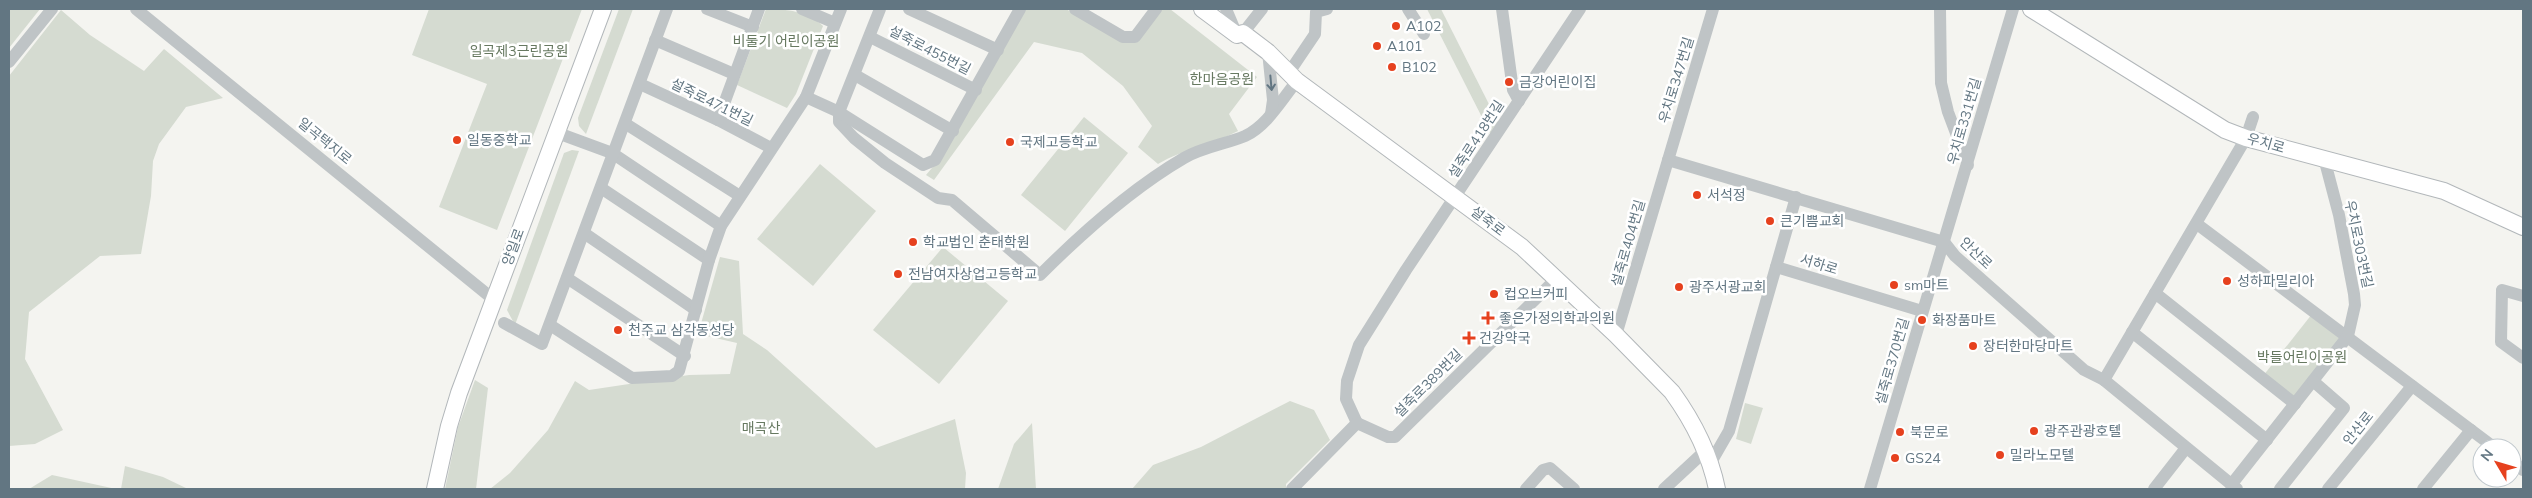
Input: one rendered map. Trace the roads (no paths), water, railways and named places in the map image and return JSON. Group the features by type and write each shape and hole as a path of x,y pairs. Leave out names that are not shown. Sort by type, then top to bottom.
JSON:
{"main road":[{"name":"양일로","path":"435,489 449,426 493,299 603,9"},
{"name":"설죽로","path":"1202,9 1268,52 1292,77 1522,247 1557,278 1616,335 1679,402 1708,457 1718,489"},
{"name":"우치로","path":"2031,9 2210,122 2246,138 2444,191 2523,226"}],"street":[{"path":"9,62 52,9"},
{"name":"일곡택지로","path":"136,9 493,299"},
{"path":"504,323 542,344 612,153 626,124 667,9"},
{"path":"707,9 753,27"},
{"path":"718,120 759,9"},
{"path":"802,9 835,22"},
{"path":"550,325 632,378 672,376 679,371 708,260 721,226 806,97 840,9"},
{"path":"880,9 839,112 838,122 854,138 938,198 952,200 1040,275 1110,211 1132,194 1186,157 1247,135 1271,114 1315,34 1316,12 1327,9"},
{"name":"설죽로455번길","path":"909,9 998,50"},
{"name":"설죽로455번길","path":"839,112 923,165 935,160 976,90 1019,9"},
{"path":"1075,9 1123,37 1134,37 1156,9"},
{"path":"1226,9 1240,34 1262,9"},
{"path":"1408,9 1424,34"},
{"name":"설죽로418번길","path":"1357,423 1346,399 1347,381 1359,344 1519,101 1513,90 1502,9"},
{"path":"1519,101 1580,9"},
{"name":"우치로347번길","path":"1668,160 1713,9"},
{"path":"1940,9 1941,83 1948,112 1968,165"},
{"name":"우치로331번길","path":"1944,242 2013,9"},
{"name":"설죽로455번길","path":"870,37 976,90"},
{"path":"655,40 734,74"},
{"path":"1268,52 1273,100 1271,114"},
{"path":"855,75 953,131"},
{"name":"설죽로471번길","path":"640,84 718,120 771,148"},
{"path":"806,97 839,112"},
{"path":"2104,380 2246,138 2253,117"},
{"path":"626,124 740,196"},
{"path":"555,132 612,153 721,226"},
{"name":"우치로303번길","path":"2234,487 2267,440 2348,336 2354,312 2354,294 2339,215 2324,158"},
{"name":"안산로","path":"1668,160 1944,242 1955,256 2084,370 2104,380 2234,487"},
{"name":"설죽로404번길","path":"1616,335 1668,160"},
{"path":"600,188 708,260"},
{"path":"1664,489 1721,446 1734,416 1796,197"},
{"path":"2197,224 2482,438"},
{"path":"584,233 696,310"},
{"name":"설죽로370번길","path":"1870,489 1944,242"},
{"name":"서하로","path":"1776,267 1922,311"},
{"path":"566,278 684,356"},
{"name":"설죽로389번길","path":"1357,423 1388,437 1395,437 1557,278"},
{"path":"2523,296 2502,290 2501,342 2523,358"},
{"path":"2154,293 2295,404"},
{"path":"2132,332 2267,440"},
{"name":"안산로","path":"2280,489 2344,408 2313,381"},
{"name":"안산로","path":"2328,489 2412,386"},
{"path":"1292,489 1357,423"},
{"path":"2423,489 2471,430"},
{"path":"2154,489 2186,448"},
{"path":"1526,489 1543,470 1550,468 1574,489"}],"place":[{"name":"A102","path":"1396,26"},
{"name":"A101","path":"1377,46"},
{"name":"B102","path":"1392,67"},
{"name":"금강어린이집","path":"1509,82"},
{"name":"일동중학교","path":"457,140"},
{"name":"국제고등학교","path":"1010,142"},
{"name":"서석정","path":"1697,195"},
{"name":"큰기쁨교회","path":"1770,221"},
{"name":"학교법인 춘태학원","path":"913,242"},
{"name":"전남여자상업고등학교","path":"898,274"},
{"name":"성하파밀리아","path":"2227,281"},
{"name":"sm마트","path":"1894,285"},
{"name":"광주서광교회","path":"1679,287"},
{"name":"컵오브커피","path":"1494,294"},
{"name":"좋은가정의학과의원","path":"1488,318"},
{"name":"화장품마트","path":"1922,320"},
{"name":"천주교 삼각동성당","path":"618,330"},
{"name":"건강약국","path":"1469,338"},
{"name":"장터한마당마트","path":"1973,346"},
{"name":"광주관광호텔","path":"2034,431"},
{"name":"북문로","path":"1900,432"},
{"name":"밀라노모텔","path":"2000,455"},
{"name":"GS24","path":"1895,458"}],"park label":[{"name":"비둘기 어린이공원","path":"786,41"},
{"name":"일곡제3근린공원","path":"519,51"},
{"name":"한마음공원","path":"1222,79"},
{"name":"박들어린이공원","path":"2302,357"},
{"name":"매곡산","path":"761,428"}]}
